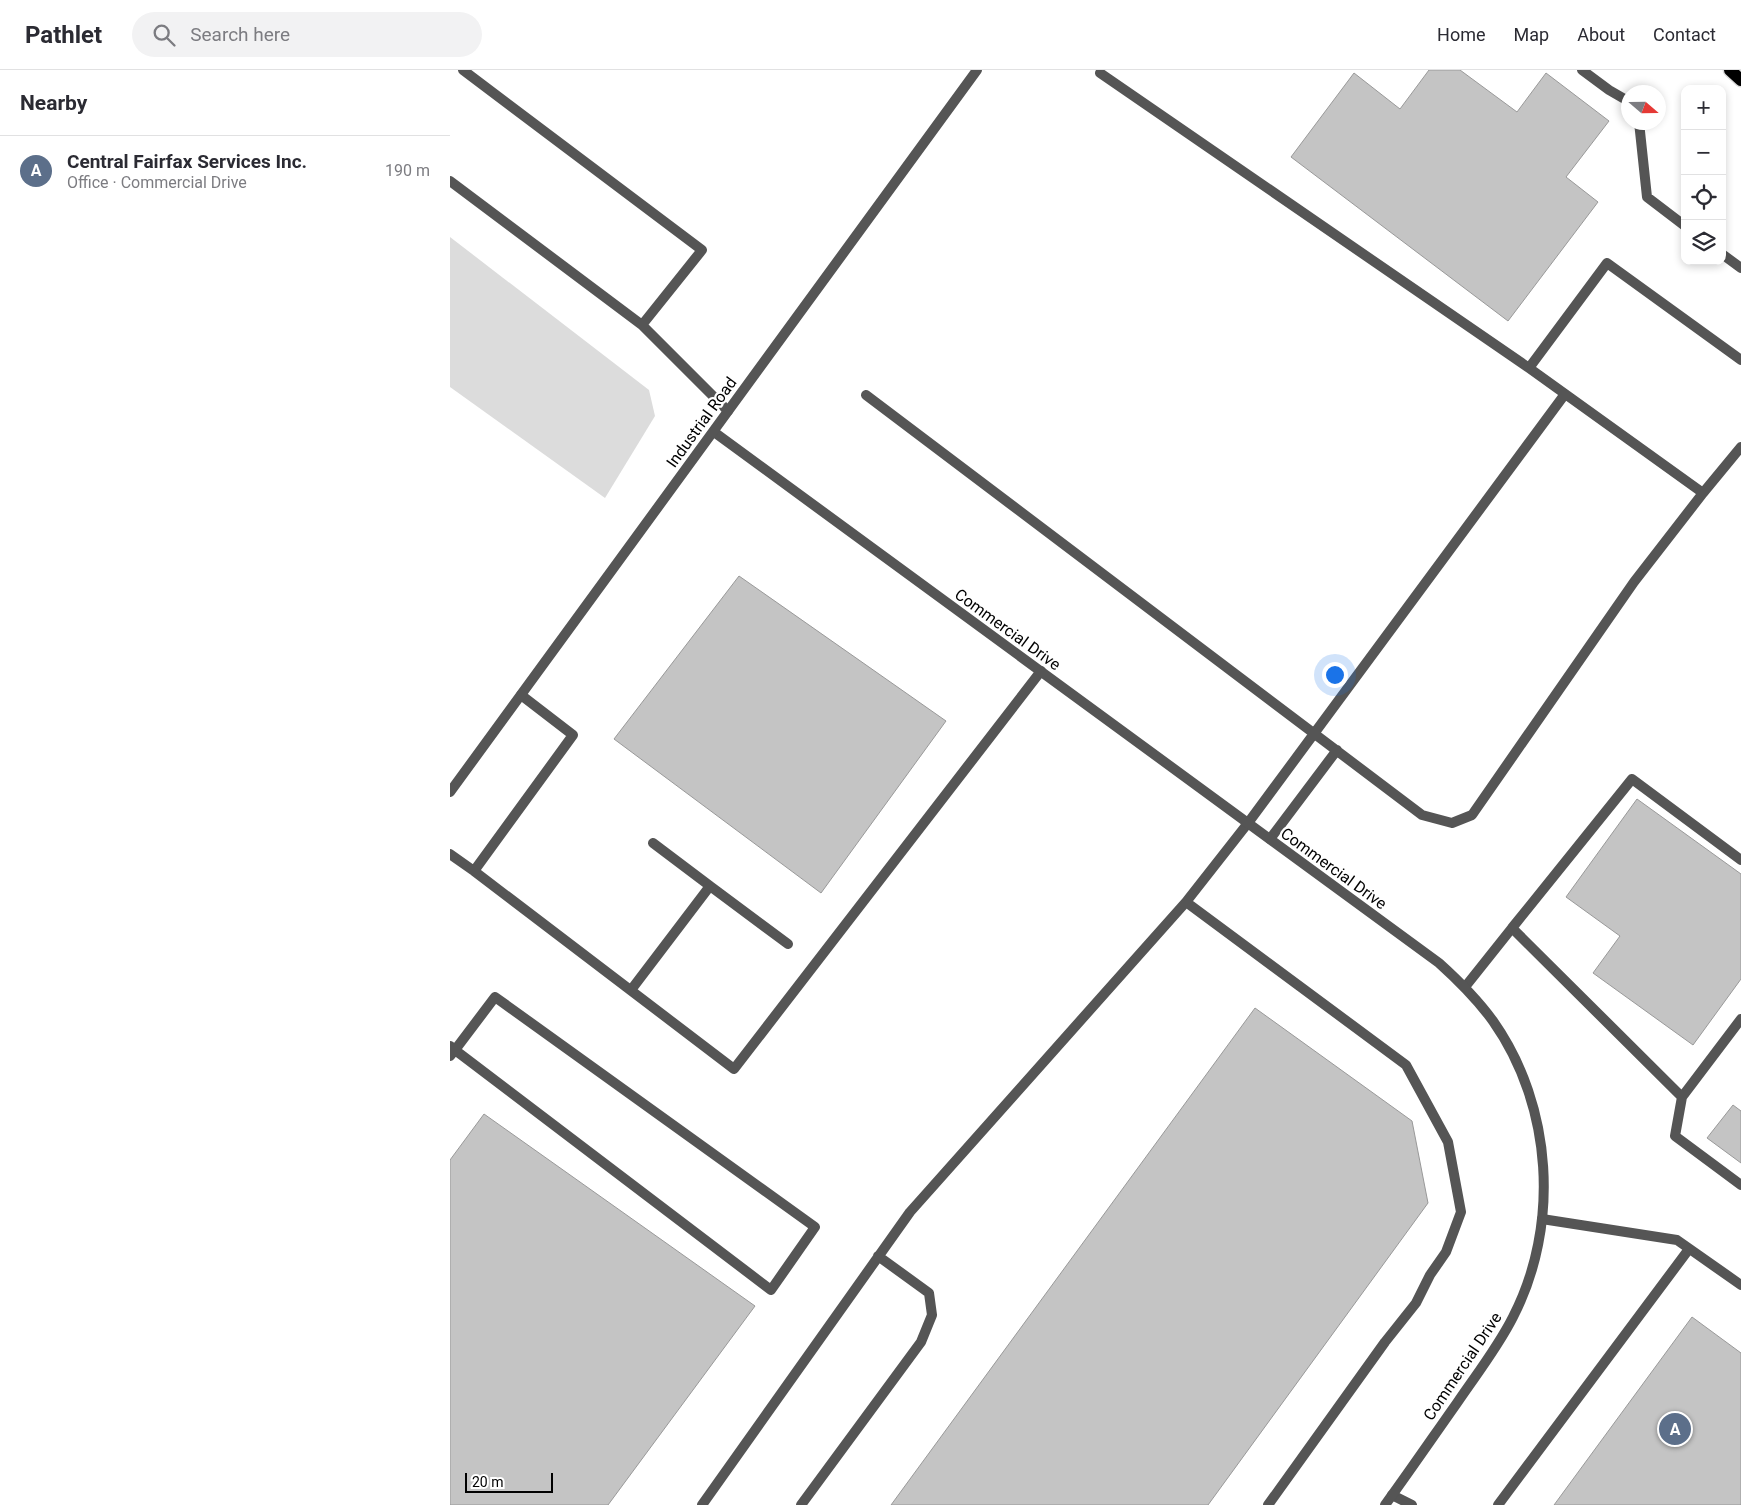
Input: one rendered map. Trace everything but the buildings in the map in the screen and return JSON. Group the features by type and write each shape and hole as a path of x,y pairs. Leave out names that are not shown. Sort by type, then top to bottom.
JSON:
{"main road":[{"path":"1730,70 1741,80"}],"street":[{"path":"463,70 702,250 642,325"},
{"name":"Industrial Road","path":"450,792 977,70"},
{"path":"1582,70 1621,97"},
{"path":"1100,73 1529,368 1703,493"},
{"path":"1640,130 1647,198 1681,223"},
{"path":"450,181 642,325 728,411"},
{"path":"1726,257 1741,268"},
{"path":"1529,368 1607,263 1741,360"},
{"path":"702,1505 910,1212 1186,902 1248,823 1313,732 1565,394"},
{"path":"866,395 1422,815 1452,823 1472,816 1634,582 1741,446"},
{"name":"Commercial Drive","path":"714,432 1439,963 1465,987 1493,1022 1512,1053 1526,1086 1537,1121 1543,1162 1544,1198 1540,1240 1531,1274 1513,1317 1489,1356 1384,1505"},
{"path":"450,854 734,1069 1041,671"},
{"path":"474,871 574,735 521,695"},
{"path":"1270,839 1336,750"},
{"path":"1465,987 1632,779 1741,860"},
{"path":"653,842 788,944"},
{"path":"631,990 710,886"},
{"path":"1186,902 1406,1065 1448,1142 1461,1212 1446,1252 1430,1275 1416,1303 1385,1342 1268,1505"},
{"path":"1512,928 1682,1097"},
{"path":"495,997 815,1227 771,1290 452,1051 495,997"},
{"path":"1741,1019 1682,1097 1674,1136 1741,1185"},
{"path":"1542,1219 1677,1240 1741,1285"},
{"path":"1498,1505 1689,1249"},
{"path":"801,1505 921,1342 932,1315 929,1293 878,1256"},
{"path":"1392,1495 1412,1505"}],"shaded area":[{"path":"450,237 649,390 655,416 605,498 450,387"}],"place":[{"name":"Central Fairfax Services Inc.","path":"1675,1429"}]}
